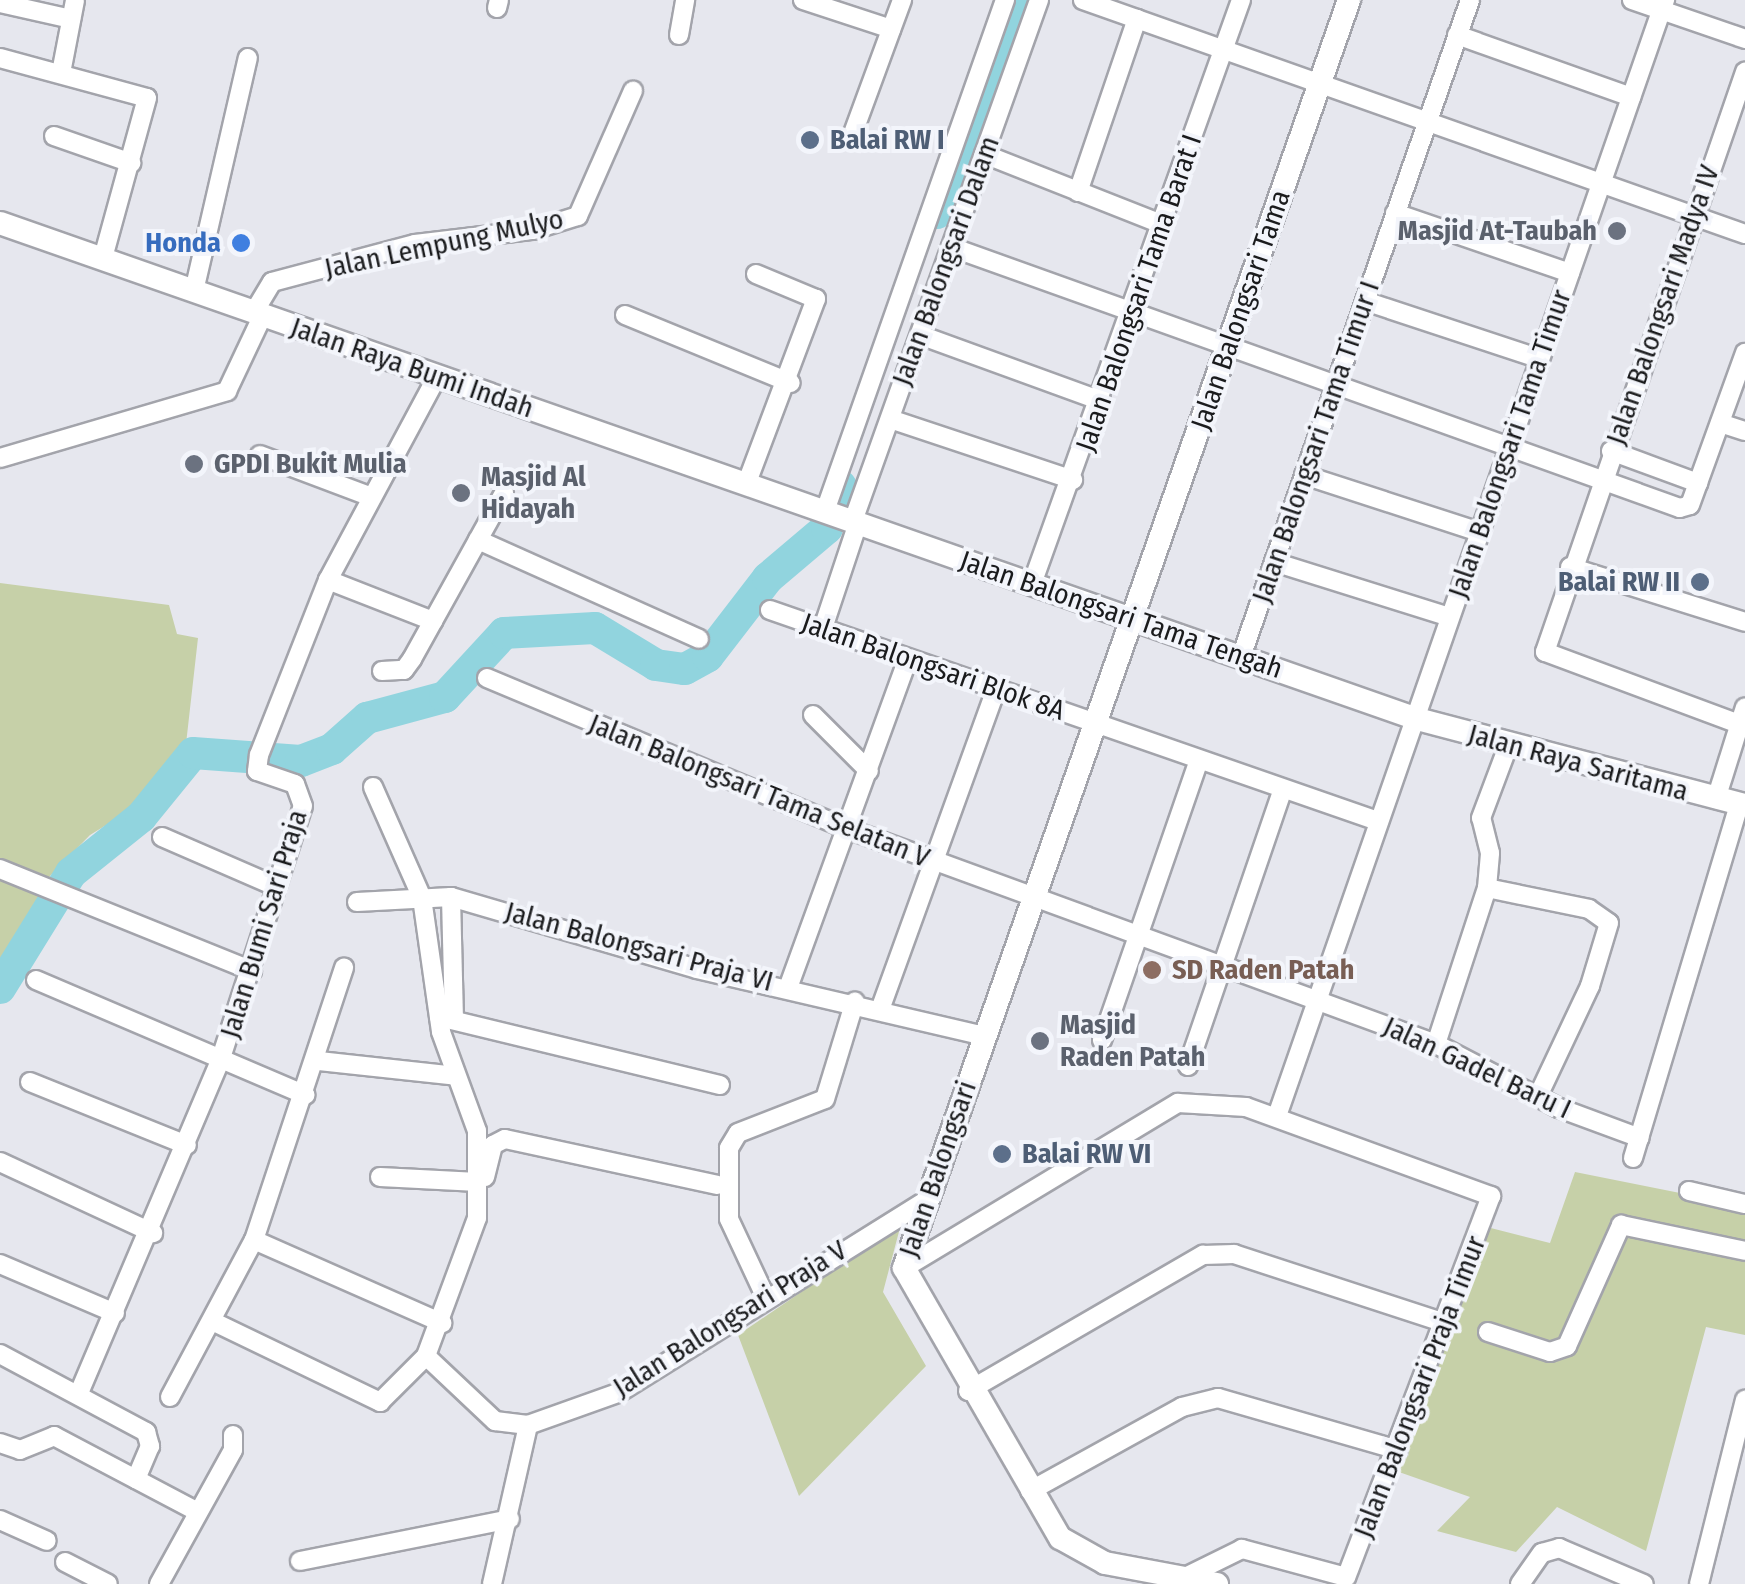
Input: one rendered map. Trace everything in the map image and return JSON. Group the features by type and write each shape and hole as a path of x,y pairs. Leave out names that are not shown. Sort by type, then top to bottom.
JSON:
{"street":[{"path":"62,73 74,0"},
{"path":"679,35 686,0"},
{"path":"803,0 892,28"},
{"path":"852,136 902,0"},
{"path":"823,628 841,517 1006,0"},
{"name":"Jalan Balongsari Dalam","path":"841,517 890,419 1040,0"},
{"path":"1083,0 1745,234"},
{"name":"Jalan Balongsari Tama Barat I","path":"1032,584 1073,480 1240,0"},
{"name":"Jalan Balongsari Tama","path":"1133,620 1349,0"},
{"name":"Jalan Balongsari Tama Timur I","path":"1241,657 1470,0"},
{"path":"1632,0 1664,5 1745,39"},
{"path":"0,3 71,20"},
{"name":"Jalan Balongsari Tama Timur","path":"1417,719 1664,5"},
{"path":"1078,192 1138,19"},
{"path":"1457,35 1632,97"},
{"path":"0,58 147,98 103,258"},
{"path":"194,290 248,58"},
{"name":"Jalan Balongsari Madya IV","path":"1742,715 1547,657 1570,567 1745,72"},
{"name":"Jalan Lempung Mulyo","path":"0,458 227,391 272,282 415,244 534,230 578,216 633,92"},
{"path":"54,136 131,163"},
{"path":"984,154 1162,224"},
{"path":"1396,213 1570,273"},
{"name":"Jalan Raya Bumi Indah","path":"0,223 841,517"},
{"path":"951,247 1226,351 1688,507 1745,353"},
{"path":"746,485 790,383 816,299 756,274"},
{"path":"1364,301 1540,359"},
{"path":"625,315 790,383"},
{"path":"920,335 1101,401"},
{"name":"Jalan Bumi Sari Praja","path":"79,1393 153,1233 220,1061 304,801 295,784 257,761 328,580 369,496 437,377"},
{"path":"890,419 1073,480"},
{"path":"1720,422 1745,431"},
{"path":"1611,451 1698,483"},
{"path":"260,455 369,496"},
{"path":"1304,475 1480,532"},
{"path":"382,671 404,670 504,493"},
{"name":"Jalan Balongsari Tama Tengah","path":"841,517 1417,719"},
{"path":"478,540 699,639"},
{"path":"1274,562 1450,617"},
{"path":"1570,567 1745,622"},
{"path":"328,580 433,621"},
{"name":"Jalan Balongsari Blok 8A","path":"770,610 1378,821"},
{"name":"Jalan Balongsari","path":"1133,620 904,1268 968,1390 1030,1491 1078,1553 1217,1584"},
{"path":"788,988 908,658"},
{"name":"Jalan Balongsari Tama Selatan V","path":"488,678 848,829 1138,936"},
{"path":"881,1007 996,690"},
{"path":"813,715 869,770"},
{"path":"1633,1158 1733,803 1742,715"},
{"path":"904,1268 1165,1108 1210,1102 1278,1116 1314,996 1417,719"},
{"name":"Jalan Raya Saritama","path":"1417,719 1733,803"},
{"path":"1436,1044 1486,888 1490,858 1481,818 1508,746"},
{"path":"1102,1040 1200,760"},
{"path":"373,787 424,898 456,1076 477,1131 478,1189"},
{"path":"1188,1066 1219,964 1284,789"},
{"path":"162,837 277,887"},
{"path":"0,869 252,971"},
{"path":"1486,888 1578,906 1609,922 1590,986 1538,1096"},
{"path":"448,1017 449,897"},
{"name":"Jalan Balongsari Praja VI","path":"356,902 449,897 984,1036"},
{"name":"Jalan Gadel Baru I","path":"1138,936 1314,996 1436,1044 1538,1096 1640,1138"},
{"path":"170,1397 254,1240 319,1061 344,968"},
{"path":"36,980 306,1095"},
{"path":"766,1298 729,1220 729,1148 738,1132 825,1099 856,1001"},
{"path":"448,1017 720,1085"},
{"path":"319,1061 456,1076"},
{"path":"30,1082 187,1145"},
{"name":"Jalan Balongsari Praja Timur","path":"1278,1116 1492,1198 1398,1450 1341,1578"},
{"path":"212,1321 380,1402 426,1356 442,1323 493,1144 505,1139 717,1185"},
{"path":"0,1162 153,1233"},
{"path":"380,1177 478,1189"},
{"path":"1689,1191 1745,1204"},
{"name":"Jalan Balongsari Praja V","path":"528,1425 618,1392 925,1201"},
{"path":"1488,1332 1550,1352 1567,1346 1621,1225 1745,1252"},
{"path":"254,1240 442,1323"},
{"path":"968,1390 1203,1255 1234,1254 1445,1323"},
{"path":"0,1264 115,1313"},
{"path":"0,1354 146,1432 150,1446 136,1480"},
{"path":"426,1356 496,1421 528,1425 510,1519 492,1584"},
{"path":"1030,1491 1182,1407 1218,1398 1398,1450"},
{"path":"1699,1584 1745,1400"},
{"path":"159,1584 233,1450 233,1435"},
{"path":"0,1443 20,1450 54,1436 196,1511"},
{"path":"300,1561 510,1519"},
{"path":"0,1520 47,1541"},
{"path":"1520,1584 1549,1548 1603,1575 1644,1584"},
{"path":"1185,1578 1242,1549 1341,1578"},
{"path":"65,1562 108,1584"}],"green space":[{"path":"0,583 169,605 177,634 198,638 186,744 137,806 90,835 50,876 0,971"},
{"path":"1575,1172 1745,1206 1745,1335 1706,1327 1646,1551 1557,1507 1516,1552 1437,1531 1470,1497 1399,1472 1479,1225 1550,1243"},
{"path":"901,1224 883,1292 926,1366 799,1496 738,1335"}],"waterway":[{"path":"937,213 1015,0"},
{"path":"0,988 71,873 141,817 193,753 301,761 332,749 367,718 445,697 504,633 595,628 656,665 685,669 708,656 768,578 827,528 841,486"}],"place":[{"name":"Balai RW I","path":"810,140"},
{"name":"Masjid At-Taubah","path":"1617,231"},
{"name":"Honda","path":"241,243"},
{"name":"GPDI Bukit Mulia","path":"194,464"},
{"name":"Masjid Al Hidayah","path":"461,493"},
{"name":"Balai RW II","path":"1700,582"},
{"name":"SD Raden Patah","path":"1152,970"},
{"name":"Masjid Raden Patah","path":"1040,1041"},
{"name":"Balai RW VI","path":"1002,1154"}]}
